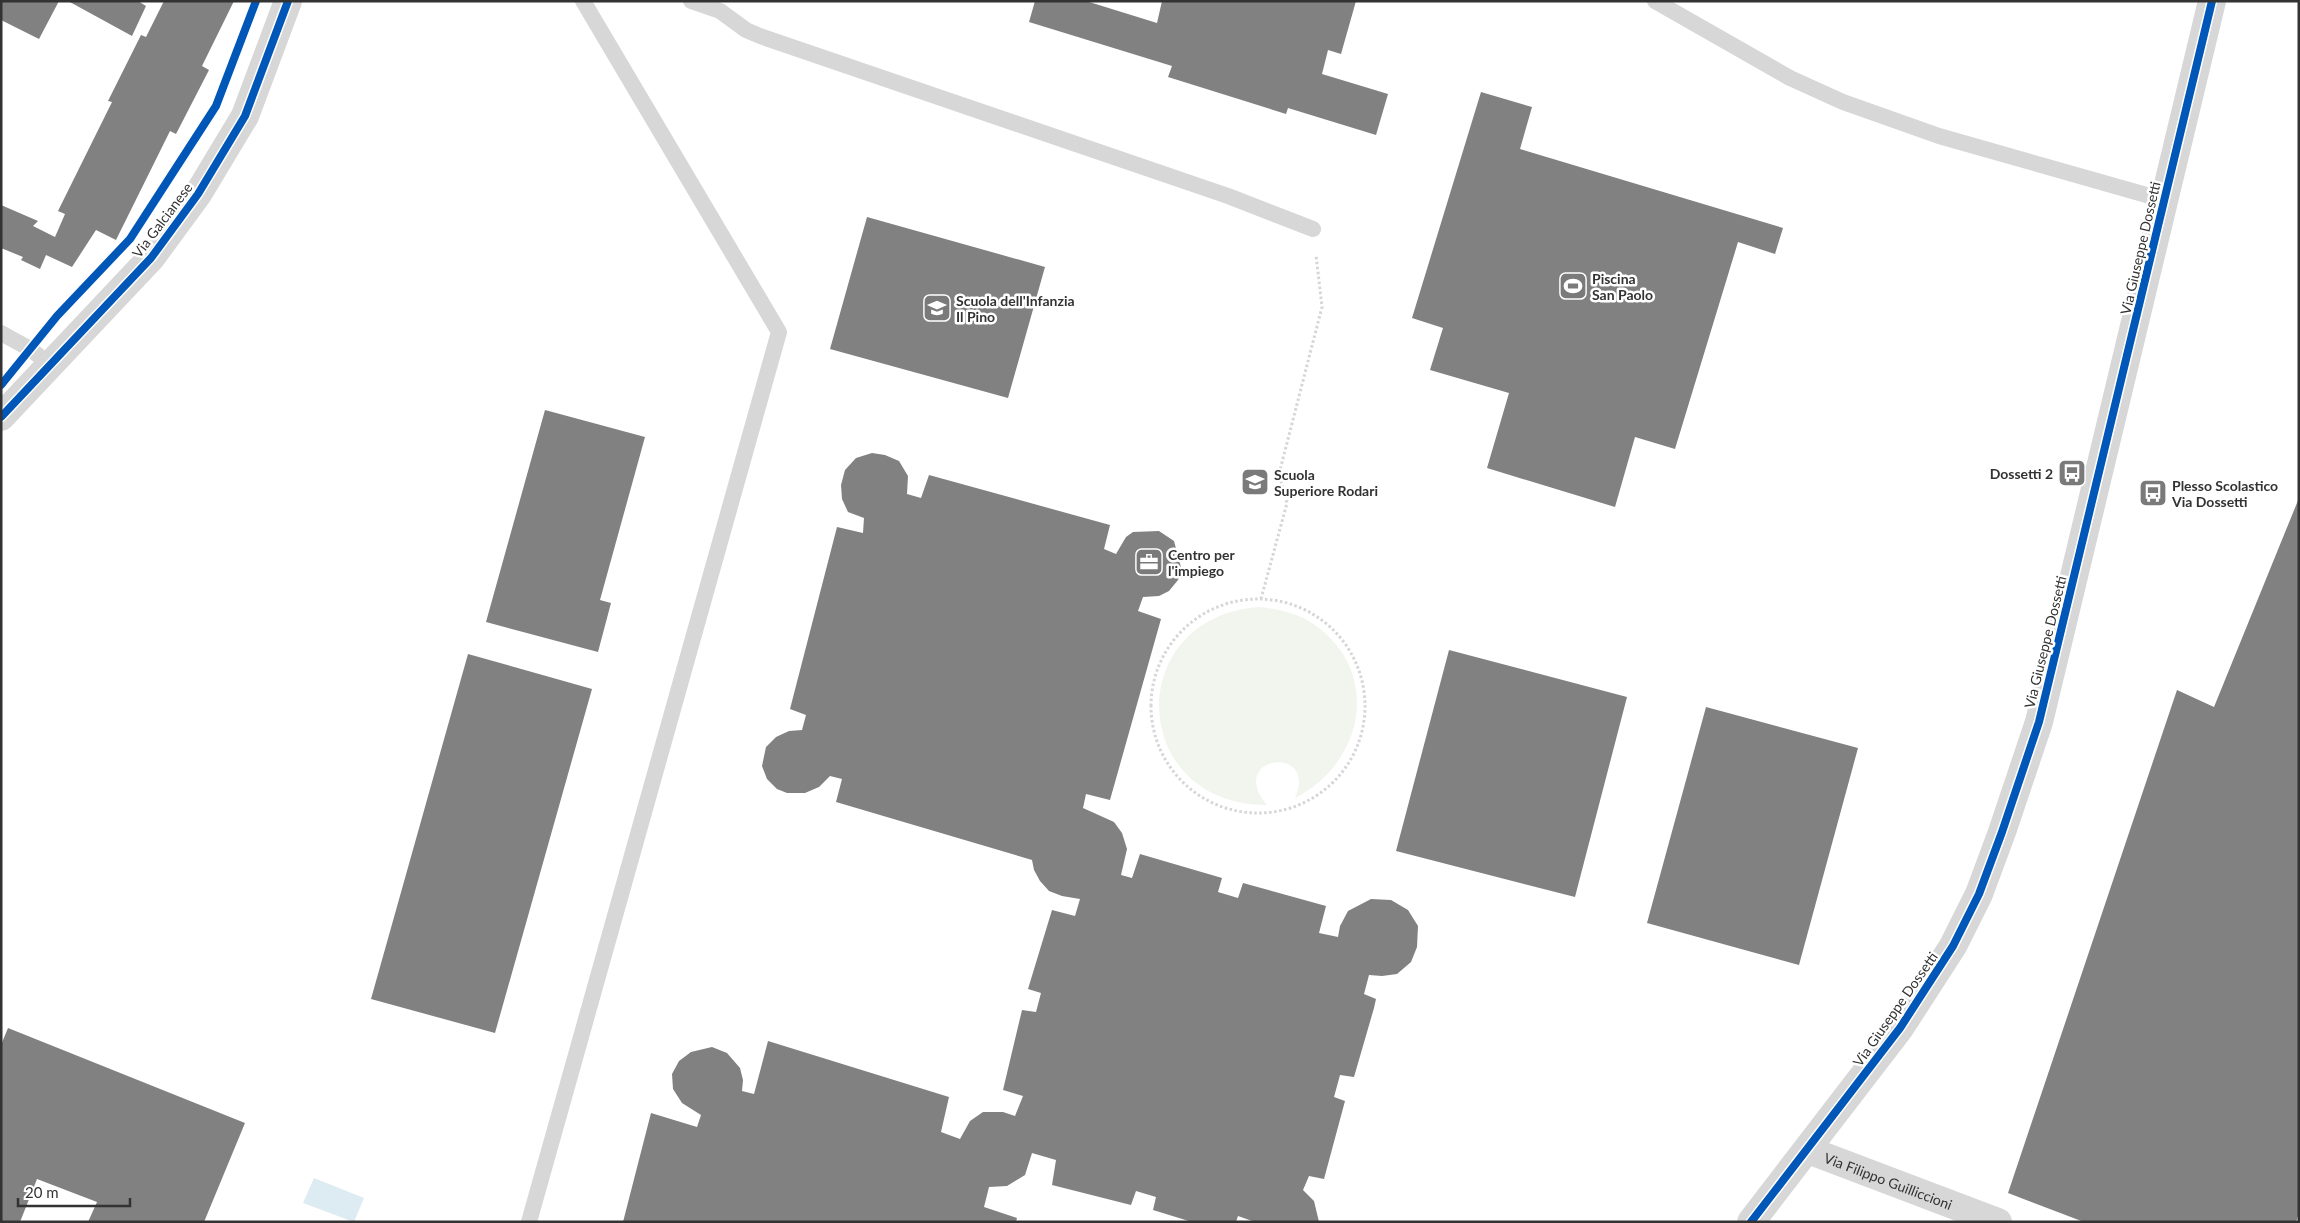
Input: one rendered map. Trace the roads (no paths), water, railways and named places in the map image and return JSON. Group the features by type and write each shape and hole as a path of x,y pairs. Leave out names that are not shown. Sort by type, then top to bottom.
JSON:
{"street":[{"name":"Via Galcianese","path":"1,417 52,366 151,258 198,194 245,116 288,1"},
{"name":"Via Giuseppe Dossetti","path":"1752,1222 1900,1028 1928,988 1979,894 2039,722 2212,1"},
{"name":"Via Filippo Guilliccioni","path":"1808,1150 1998,1222"}],"lane":[{"path":"530,1222 779,332 583,1"},
{"path":"691,1 720,11 746,30 760,36 1228,196 1313,229"},
{"path":"1655,1 1790,78 1844,102 1939,136 2164,200"},
{"path":"1,333 30,348 52,366"}],"place":[{"name":"Piscina San Paolo","path":"1573,286"},
{"name":"Scuola dell'Infanzia Il Pino","path":"937,308"},
{"name":"Dossetti 2","path":"2072,473"},
{"name":"Scuola Superiore Rodari","path":"1255,482"},
{"name":"Plesso Scolastico Via Dossetti","path":"2153,493"},
{"name":"Centro per l'impiego","path":"1149,562"}]}
